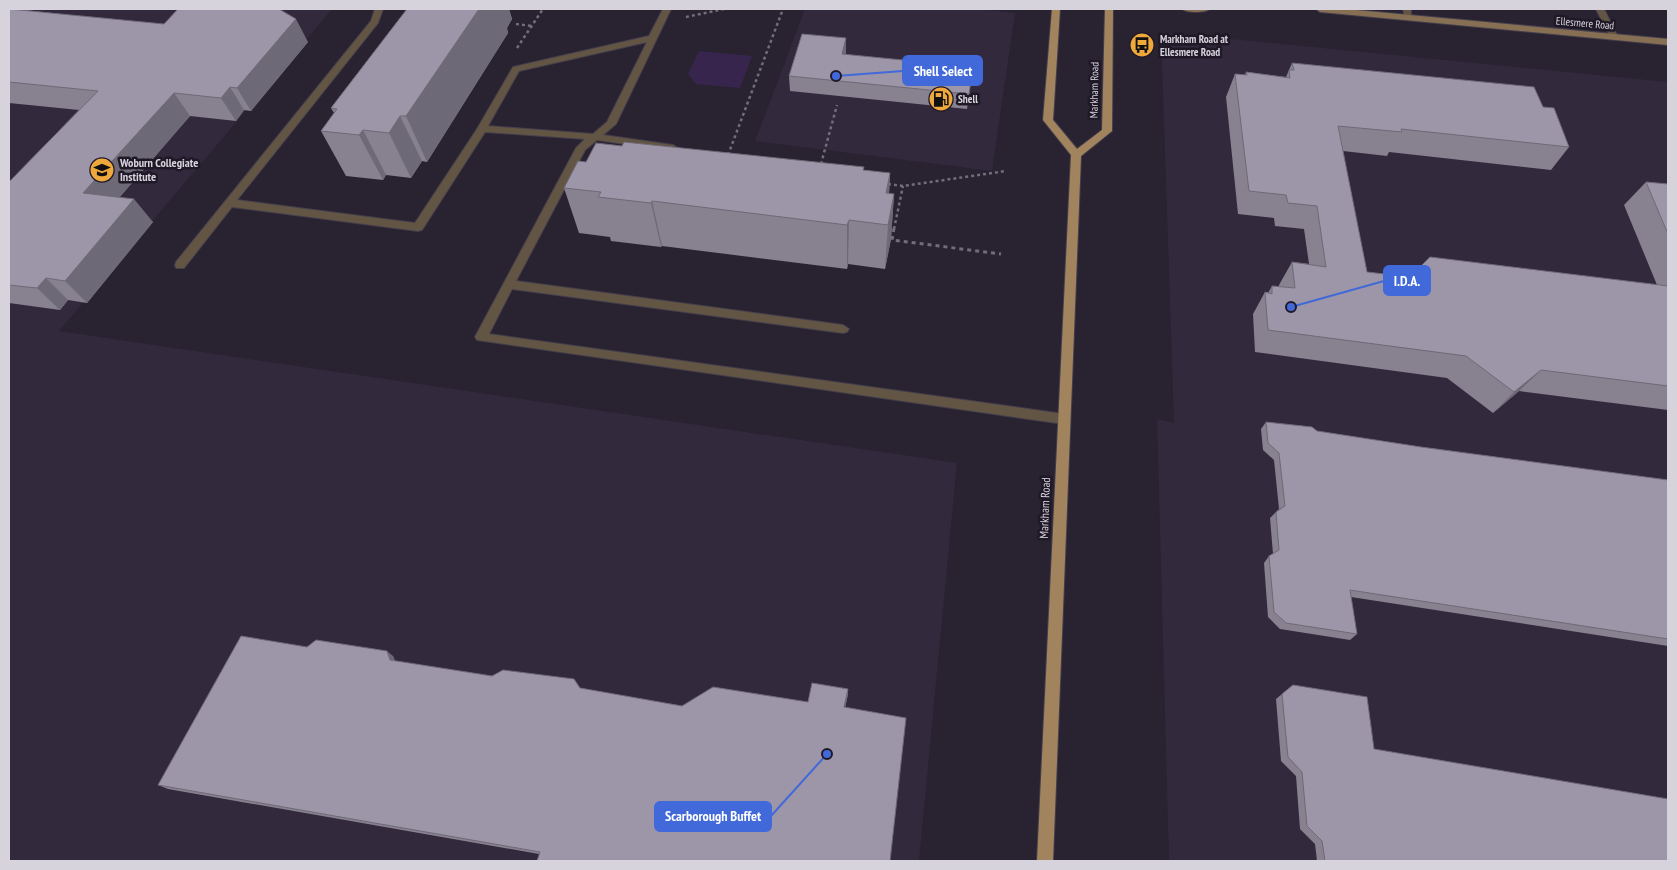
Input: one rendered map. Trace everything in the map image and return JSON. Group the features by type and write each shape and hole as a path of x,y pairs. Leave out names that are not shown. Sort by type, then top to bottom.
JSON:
{"main road":[{"path":"1056,9 1048,120 1076,155"},
{"name":"Markham Road","path":"1045,861 1076,155 1107,131 1109,9"},
{"path":"1186,9 1206,9"},
{"name":"Ellesmere Road","path":"1320,9 1408,13 1668,42"}],"lane":[{"path":"180,265 375,20 379,9"},
{"path":"667,9 611,124 581,148 481,336 1064,419"},
{"path":"1600,9 1614,37"},
{"path":"230,203 418,227 482,129 516,69 652,38"},
{"path":"482,129 594,138 680,149"},
{"path":"509,284 843,328"}],"path":[{"path":"516,69 509,60 543,9"},
{"path":"660,22 724,9"},
{"path":"728,155 783,9"},
{"path":"516,24 532,26"},
{"path":"819,171 837,105"},
{"path":"884,184 903,186 1006,171"},
{"path":"903,186 892,240 1001,254"}],"shaded area":[{"path":"9,9 332,9 59,331 957,463 919,861 9,861"},
{"path":"805,9 976,9 1015,13 992,171 755,141"},
{"path":"1161,32 1668,82 1668,861 1169,861 1157,419 1174,423"},
{"path":"699,51 752,56 740,88 696,84 688,74"}],"building":[{"path":"9,9 164,24 178,9 279,9 296,19 237,88 230,87 221,98 174,93 83,193 134,199 65,281 46,278 37,288 9,285 9,182 98,91 9,82"},
{"path":"407,9 479,9 406,116 400,116 389,133 363,130 359,135 321,131 337,109 331,108"},
{"path":"802,34 846,38 842,54 973,67 969,94 789,76"},
{"path":"1292,63 1534,87 1543,107 1554,108 1569,147 1401,129 1402,132 1338,126 1367,272 1410,277 1430,257 1668,286 1668,386 1541,370 1514,392 1466,356 1268,330 1265,292 1272,294 1272,286 1295,288 1292,262 1326,267 1317,206 1288,203 1286,195 1249,191 1235,74 1247,75 1246,72 1290,78 1289,70 1294,70"},
{"path":"624,142 864,167 863,170 890,173 886,193 894,194 888,225 849,220 847,225 652,201 651,203 598,197 601,192 564,188 578,161 586,162 596,143 622,146"},
{"path":"1646,182 1668,184 1668,234"},
{"path":"1266,422 1312,427 1317,431 1421,447 1668,480 1668,639 1350,590 1357,634 1286,623 1274,612 1269,556 1279,550 1276,512 1285,506 1279,453 1268,443"},
{"path":"241,636 307,647 316,640 387,651 390,660 492,676 503,670 574,679 580,688 682,706 713,687 808,702 812,683 848,689 844,707 906,718 890,861 537,861 540,852 158,785"},
{"path":"1293,685 1367,697 1374,749 1668,799 1668,861 1325,861 1322,841 1307,826 1302,772 1288,757 1282,694"}],"place":[{"name":"Markham Road at Ellesmere Road","path":"1142,45"},
{"name":"Shell Select","path":"836,76"},
{"name":"Shell","path":"941,99"},
{"name":"Woburn Collegiate Institute","path":"102,170"},
{"name":"I.D.A.","path":"1291,307"},
{"name":"Scarborough Buffet","path":"827,754"}]}
